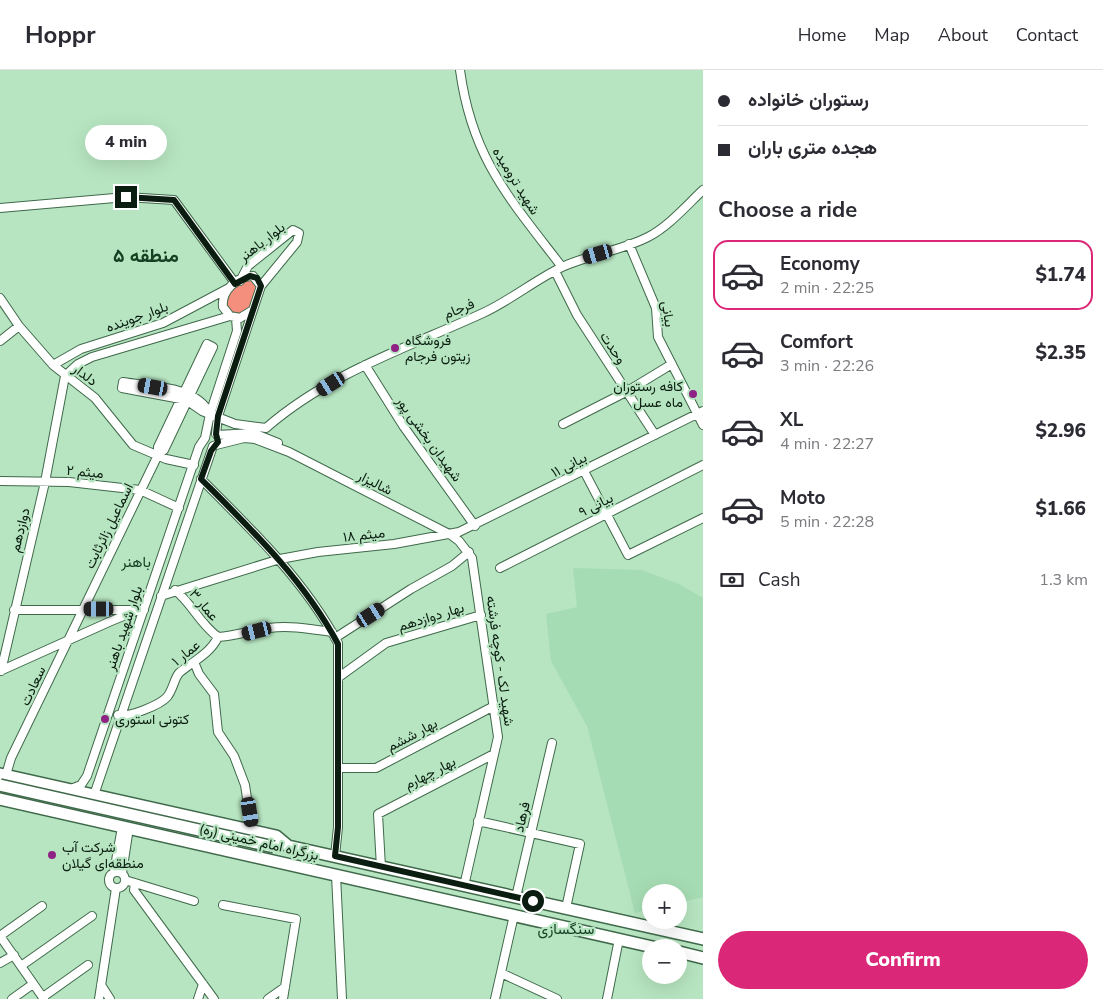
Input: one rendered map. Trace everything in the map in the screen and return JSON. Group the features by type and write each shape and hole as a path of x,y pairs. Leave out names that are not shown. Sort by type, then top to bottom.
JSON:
{"highway":[{"name":"بزرگراه امام خمینی (ره)","path":"2,778 18,778 276,836 288,846 703,939"},
{"name":"بزرگراه امام خمینی (ره)","path":"2,778 274,848 282,849 288,846"},
{"path":"12,802 12,787 18,778"},
{"path":"71,815 79,814 87,809 94,795"},
{"path":"94,795 99,822"},
{"name":"بزرگراه امام خمینی (ره)","path":"0,799 336,878 514,915 642,944"},
{"path":"687,954 703,958"}],"street":[{"name":"شهید ترومیده","path":"460,70 467,110 478,144 494,176 558,269"},
{"name":"فرجام","path":"263,435 280,416 365,365 484,312 558,269 630,244 655,233 703,190"},
{"path":"0,208 126,197 174,200 234,284"},
{"name":"بلوار باهنر","path":"234,284 248,266 293,230 299,233 298,242 261,286"},
{"name":"بیانی","path":"630,244 653,297 656,308 658,337 700,412 703,425"},
{"name":"وحدت","path":"558,269 577,315 655,435"},
{"path":"253,276 257,278 261,286 218,416 217,434 219,438 215,445 207,444 206,438 210,414 237,331 233,317 223,307 222,301 234,284 253,276"},
{"name":"بلوار جوینده","path":"53,365 81,349 163,323 234,284"},
{"name":"دلدار","path":"0,298 20,326 53,365 96,398 133,444 166,459"},
{"path":"233,317 246,316 253,310"},
{"name":"بلوار جوینده","path":"65,376 78,364 92,357 233,317"},
{"path":"0,341 20,326"},
{"path":"207,344 212,347 185,396 207,344"},
{"path":"563,424 626,392 672,364"},
{"name":"شهیدان بخشی پور","path":"365,365 404,427 475,526"},
{"name":"دوازدهم","path":"1,671 45,482 65,376"},
{"path":"185,396 122,388 123,382 185,396 206,407 210,414 263,435"},
{"name":"اسماعیل زائرثابت","path":"84,609 140,490 158,455 164,450 185,396"},
{"name":"بیانی ۱۱","path":"451,535 475,526 700,412"},
{"path":"206,438 210,433 217,434"},
{"name":"شالیزار","path":"217,434 246,433 263,435 289,452 451,535"},
{"name":"شالیزار","path":"215,445 263,435"},
{"name":"بلوار شهید باهنر","path":"67,789 77,787 86,779 121,678 141,610 194,464 206,438"},
{"name":"بلوار شهید باهنر","path":"94,795 201,479 215,445"},
{"path":"166,459 194,464"},
{"path":"166,459 190,475"},
{"name":"بیانی ۹","path":"500,568 703,465"},
{"path":"584,471 628,555 703,518"},
{"path":"201,479 280,559 334,636 339,655 338,827 335,856"},
{"name":"میثم ۲","path":"0,481 92,484 140,490 179,508"},
{"path":"334,636 452,566 469,552 451,535"},
{"name":"میثم ۱۸","path":"162,596 175,590 280,559 318,552 394,544 451,535"},
{"name":"شهید لک - کوچه فرشته","path":"464,886 498,737 481,615 472,558 469,552"},
{"name":"عمار ۳","path":"175,590 190,603 207,629 218,637 236,636 270,628 299,627 334,636"},
{"name":"سعادت","path":"2,778 84,609"},
{"path":"14,610 141,610"},
{"path":"1,671 69,639 141,610"},
{"name":"بهار دوازدهم","path":"339,677 386,643 481,615"},
{"name":"عمار ۱","path":"120,716 141,711 166,698 174,688 178,675 214,647 218,637"},
{"path":"194,662 199,674 214,694 218,732 234,756 246,785 252,831"},
{"path":"121,678 132,682"},
{"name":"بهار ششم","path":"338,768 376,768 494,706"},
{"path":"109,712 120,716"},
{"name":"فرهاد","path":"516,897 552,743"},
{"name":"بهار چهارم","path":"380,867 378,814 494,754"},
{"path":"478,822 580,844 566,908"},
{"path":"120,875 109,881 111,886 116,888 123,885 120,875 125,827"},
{"path":"120,875 135,883 194,901"},
{"path":"342,999 336,878 383,891"},
{"path":"135,883 134,890 214,999"},
{"path":"99,999 116,888"},
{"path":"223,905 296,919 283,999"},
{"path":"42,906 0,936 33,984 44,998 88,965"},
{"path":"495,999 514,915"},
{"path":"21,966 92,916"},
{"path":"607,999 619,939"},
{"path":"0,963 14,955"},
{"path":"501,974 557,999"},
{"path":"12,999 33,984"},
{"path":"198,999 203,984"},
{"path":"101,985 110,999"},
{"path":"268,999 285,987"}],"shaded area":[{"path":"250,279 258,287 249,310 239,315 231,313 226,305 226,298 232,290"},
{"path":"573,568 642,570 679,584 703,598 703,897 687,901 687,884 642,884 642,911 635,913 587,726 551,661 546,614 577,607"}],"place":[{"name":"فروشگاه زیتون فرجام","path":"395,348"},
{"name":"کافه رستوران ماه عسل","path":"693,394"},
{"name":"کتونی استوری","path":"105,719"},
{"name":"شرکت آب منطقه‌ای گیلان","path":"52,855"}],"district":[{"name":"منطقه ۵","path":"146,256"},
{"name":"باهنر","path":"136,562"},
{"name":"سنگسازی","path":"566,929"}],"route":[{"path":"126,197 174,200 235,284 246,277 253,276 257,278 261,286 218,416 216,434 219,438 218,442 213,446 201,479 280,559 328,625 338,644 338,827 335,856 533,901"}]}
